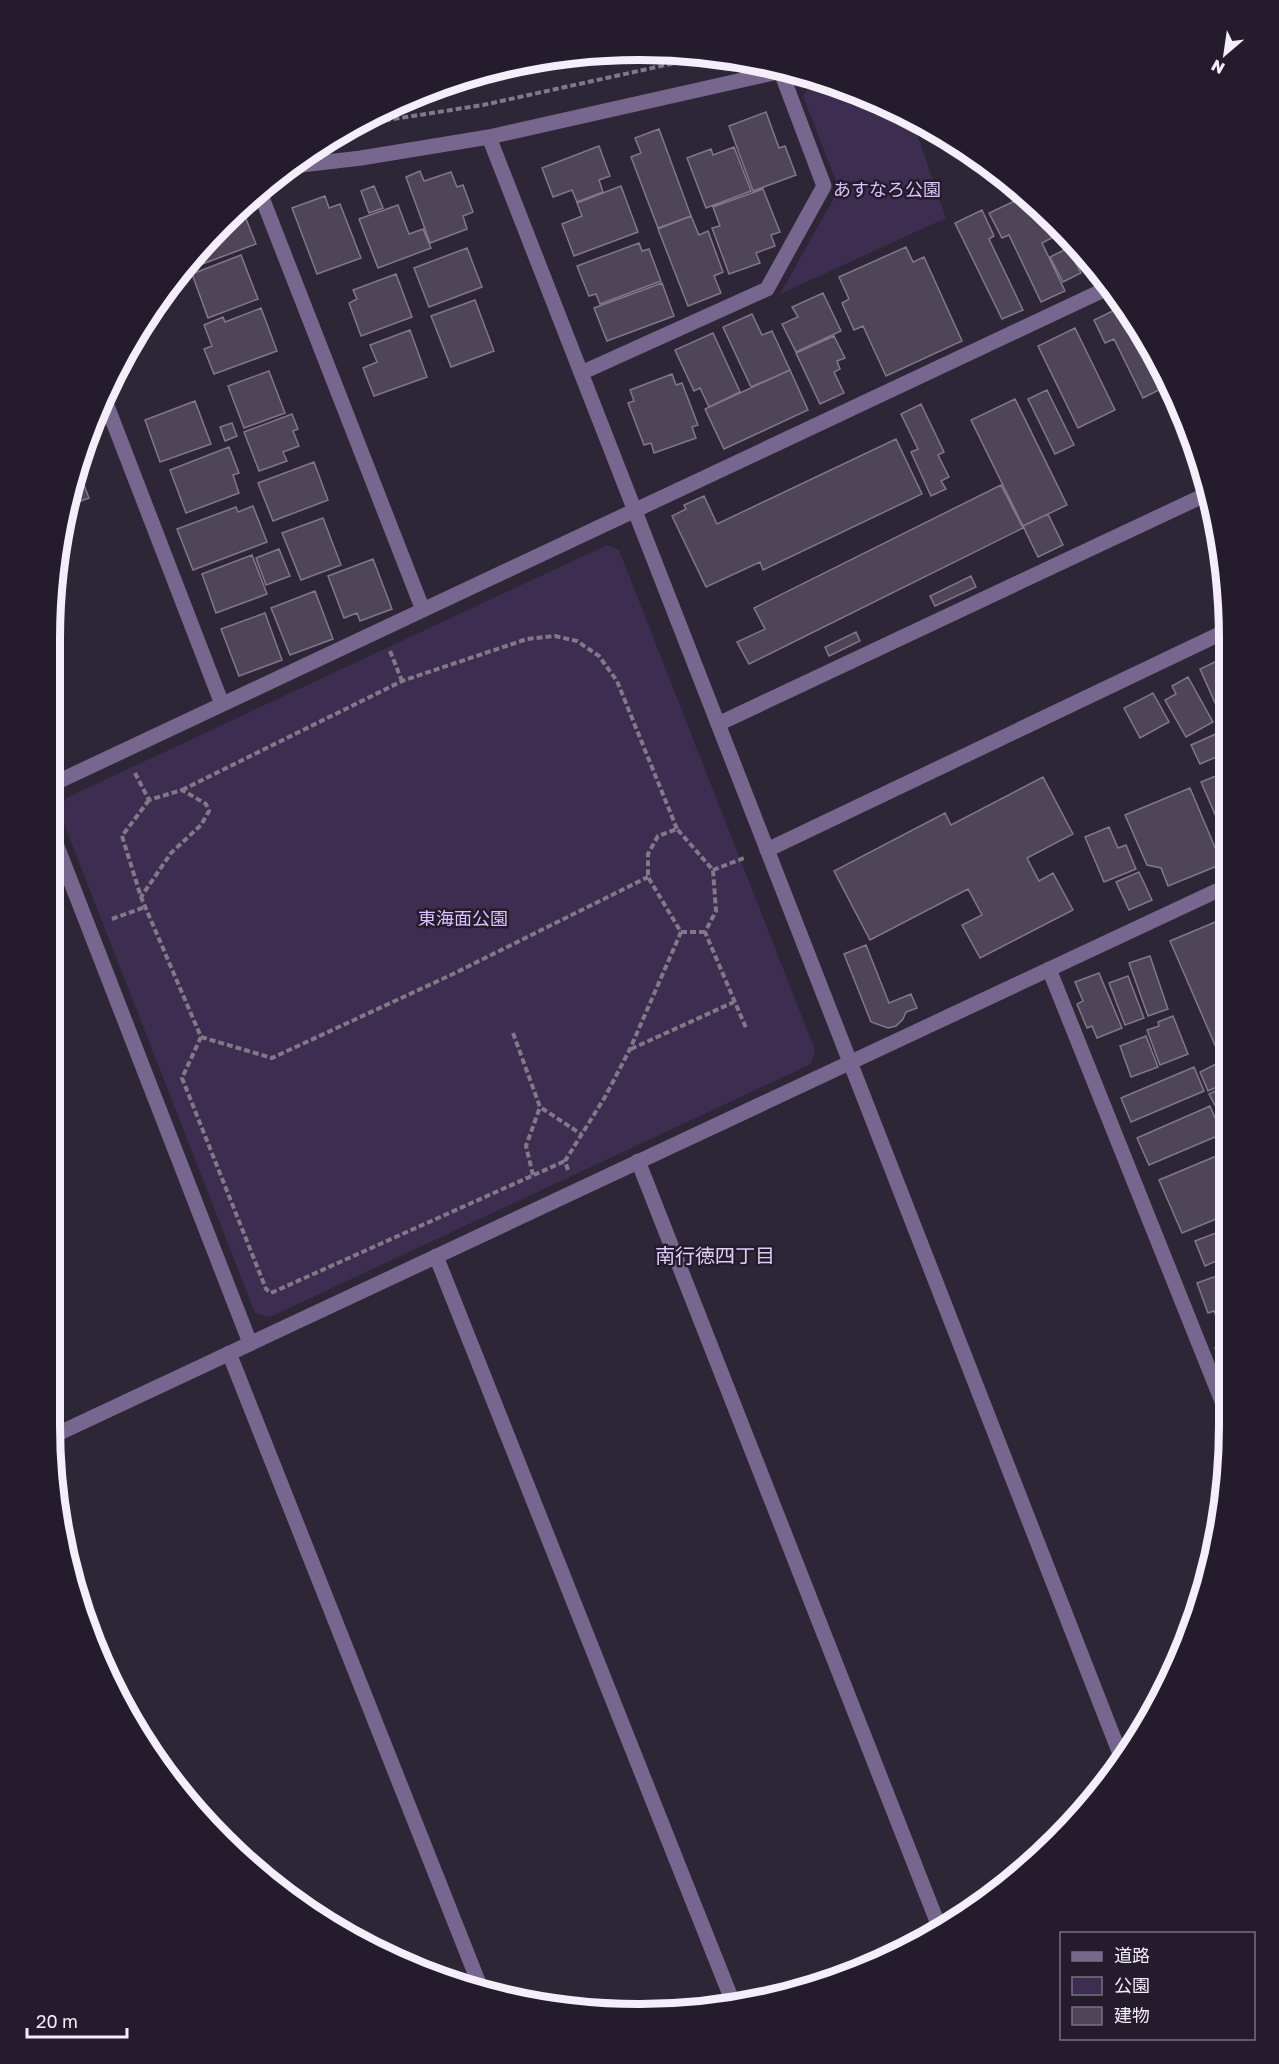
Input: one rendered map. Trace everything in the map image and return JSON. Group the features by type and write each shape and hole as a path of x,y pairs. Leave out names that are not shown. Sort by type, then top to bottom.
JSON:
{"street":[{"path":"309,164 489,137 769,75"},
{"path":"581,373 767,289 824,186 789,80"},
{"path":"489,137 1118,1750"},
{"path":"263,199 423,610"},
{"path":"60,781 1102,291"},
{"path":"108,409 222,704"},
{"path":"718,724 1201,497"},
{"path":"767,850 1219,634"},
{"path":"60,854 250,1343"},
{"path":"60,1433 1219,890"},
{"path":"1049,969 1219,1394"},
{"path":"638,1161 937,1921"},
{"path":"436,1256 731,1997"},
{"path":"229,1353 478,1980"}],"path":[{"path":"381,121 483,105 682,62"},
{"path":"382,629 402,681"},
{"path":"681,932 630,1049 605,1097 565,1161 271,1293 266,1289 182,1078 201,1037 141,897 122,836 149,800 182,790 402,681 528,639 555,636 577,641 599,656 617,681 677,829 713,870 716,911 705,933 746,1028"},
{"path":"124,750 149,800"},
{"path":"141,897 171,853 201,825 209,811 206,804 182,790"},
{"path":"677,829 658,836 648,854 648,877 681,932"},
{"path":"713,870 767,850"},
{"path":"201,1037 272,1058 453,974 648,877"},
{"path":"89,927 145,907"},
{"path":"681,932 705,933"},
{"path":"630,1049 734,1002"},
{"path":"513,1033 540,1107 581,1134"},
{"path":"533,1175 526,1146 540,1107"},
{"path":"565,1161 575,1190"}],"green space":[{"name":"あすなろ公園","path":"809,86 826,91 861,104 916,131 946,218 780,294 839,189 803,96"},
{"name":"東海面公園","path":"607,545 619,550 815,1050 811,1064 270,1317 255,1313 60,814 66,798"}],"building":[{"path":"766,112 779,148 785,146 796,175 753,191 729,126"},
{"path":"659,129 691,216 658,228 631,157 641,153 635,138"},
{"path":"599,146 610,176 599,180 603,192 577,202 572,190 553,197 542,168"},
{"path":"734,147 751,191 706,208 687,158 711,149 713,155"},
{"path":"420,171 424,181 451,172 457,187 463,185 473,212 463,216 467,229 430,243 406,177"},
{"path":"374,186 383,208 369,213 361,191"},
{"path":"621,186 638,232 574,256 562,224 582,216 577,203"},
{"path":"763,189 780,232 771,235 775,246 756,253 760,263 729,274 712,228 720,226 713,207"},
{"path":"325,196 329,208 340,204 361,258 317,274 292,208"},
{"path":"1017,200 1049,230 1055,236 1042,243 1065,291 1041,302 1009,235 1002,238 989,213"},
{"path":"398,205 409,234 423,229 431,248 378,268 359,219"},
{"path":"982,210 994,236 989,239 1023,310 1002,319 955,223"},
{"path":"245,216 256,244 197,266 204,257"},
{"path":"691,216 699,235 708,231 723,272 714,276 721,293 688,306 658,229"},
{"path":"639,243 642,251 649,249 661,281 600,304 596,294 589,296 577,266"},
{"path":"906,247 913,262 924,257 962,341 886,376 863,326 854,330 842,303 849,299 839,277"},
{"path":"467,248 482,287 429,307 414,268"},
{"path":"1067,249 1081,273 1063,282 1050,257"},
{"path":"241,255 258,299 208,318 192,274"},
{"path":"396,274 412,317 361,336 349,303 357,299 353,290"},
{"path":"662,283 674,316 607,341 594,308"},
{"path":"823,293 841,331 796,352 782,324 798,317 792,307"},
{"path":"475,300 494,351 451,367 431,316"},
{"path":"261,308 277,351 214,374 204,349 212,346 204,325 223,317 225,322"},
{"path":"1115,310 1141,350 1162,389 1143,398 1114,339 1105,343 1094,320"},
{"path":"752,314 762,335 772,331 790,370 751,387 723,327"},
{"path":"1075,328 1115,410 1078,428 1038,346"},
{"path":"410,330 427,377 374,396 363,368 377,362 370,345"},
{"path":"713,333 740,392 709,407 700,388 694,391 675,350"},
{"path":"834,336 845,358 837,361 840,369 834,372 844,393 820,404 796,353"},
{"path":"790,370 808,410 724,449 705,409"},
{"path":"269,371 285,413 244,428 228,386"},
{"path":"672,374 676,385 682,383 698,425 692,427 696,438 654,453 651,443 644,445 628,403 634,401 630,390"},
{"path":"1047,390 1074,445 1055,454 1028,399"},
{"path":"1015,399 1067,505 1023,526 971,420"},
{"path":"195,401 211,444 160,462 145,420"},
{"path":"921,404 944,452 938,455 949,477 941,481 946,489 931,496 911,452 918,449 901,414"},
{"path":"292,414 298,429 293,431 299,446 283,452 287,461 259,471 244,432"},
{"path":"232,423 237,436 225,441 220,427"},
{"path":"896,439 922,494 763,570 760,562 706,587 672,516 686,509 684,505 704,496 717,524"},
{"path":"229,447 239,473 233,475 239,493 186,513 170,470"},
{"path":"314,462 328,500 273,521 258,483"},
{"path":"83,481 89,498 77,502"},
{"path":"1001,485 1023,528 749,664 737,642 765,629 754,608"},
{"path":"253,506 267,542 193,570 177,529 236,507 238,512"},
{"path":"1048,514 1063,545 1038,557 1023,526"},
{"path":"323,518 341,565 301,580 282,533"},
{"path":"279,549 290,576 266,585 256,558"},
{"path":"252,555 267,594 216,613 202,574"},
{"path":"373,559 392,609 360,621 357,613 344,618 328,576"},
{"path":"971,576 976,587 935,606 930,596"},
{"path":"315,591 333,639 290,655 271,608"},
{"path":"265,613 282,660 239,676 221,629"},
{"path":"856,632 860,641 829,656 825,647"},
{"path":"1219,660 1219,712 1200,669"},
{"path":"1188,677 1213,722 1186,737 1165,700 1176,694 1172,686"},
{"path":"1153,693 1169,722 1140,738 1124,708"},
{"path":"1219,733 1219,756 1200,764 1191,745"},
{"path":"1219,775 1219,824 1201,782"},
{"path":"1043,777 1073,834 1027,858 1039,881 1053,873 1073,910 980,958 962,925 982,915 968,889 870,940 834,871 945,813 951,825"},
{"path":"1190,788 1219,857 1219,865 1168,886 1161,868 1147,865 1125,815"},
{"path":"1109,827 1118,848 1126,845 1136,869 1104,882 1085,837"},
{"path":"1139,872 1152,900 1129,910 1116,882"},
{"path":"1219,920 1218,1052 1170,941"},
{"path":"866,945 889,1003 911,994 917,1008 906,1012 896,1026 888,1028 871,1022 844,954"},
{"path":"1150,956 1168,1009 1148,1016 1129,963"},
{"path":"1099,973 1122,1028 1097,1038 1092,1026 1087,1028 1077,1004 1083,1001 1075,982"},
{"path":"1128,976 1144,1018 1125,1025 1109,983"},
{"path":"1173,1016 1188,1054 1160,1065 1147,1030 1159,1026 1158,1022"},
{"path":"1146,1036 1158,1067 1131,1077 1120,1046"},
{"path":"1219,1062 1219,1086 1208,1091 1200,1072"},
{"path":"1194,1067 1204,1091 1131,1122 1121,1098"},
{"path":"1219,1089 1218,1111 1209,1094"},
{"path":"1210,1106 1219,1127 1219,1135 1149,1165 1137,1138"},
{"path":"1219,1155 1219,1218 1182,1233 1159,1180"},
{"path":"1219,1232 1219,1260 1205,1266 1195,1241"},
{"path":"1219,1275 1219,1317 1217,1318 1214,1311 1208,1313 1197,1283"}],"district":[{"name":"南行徳四丁目","path":"715,1256"}]}
